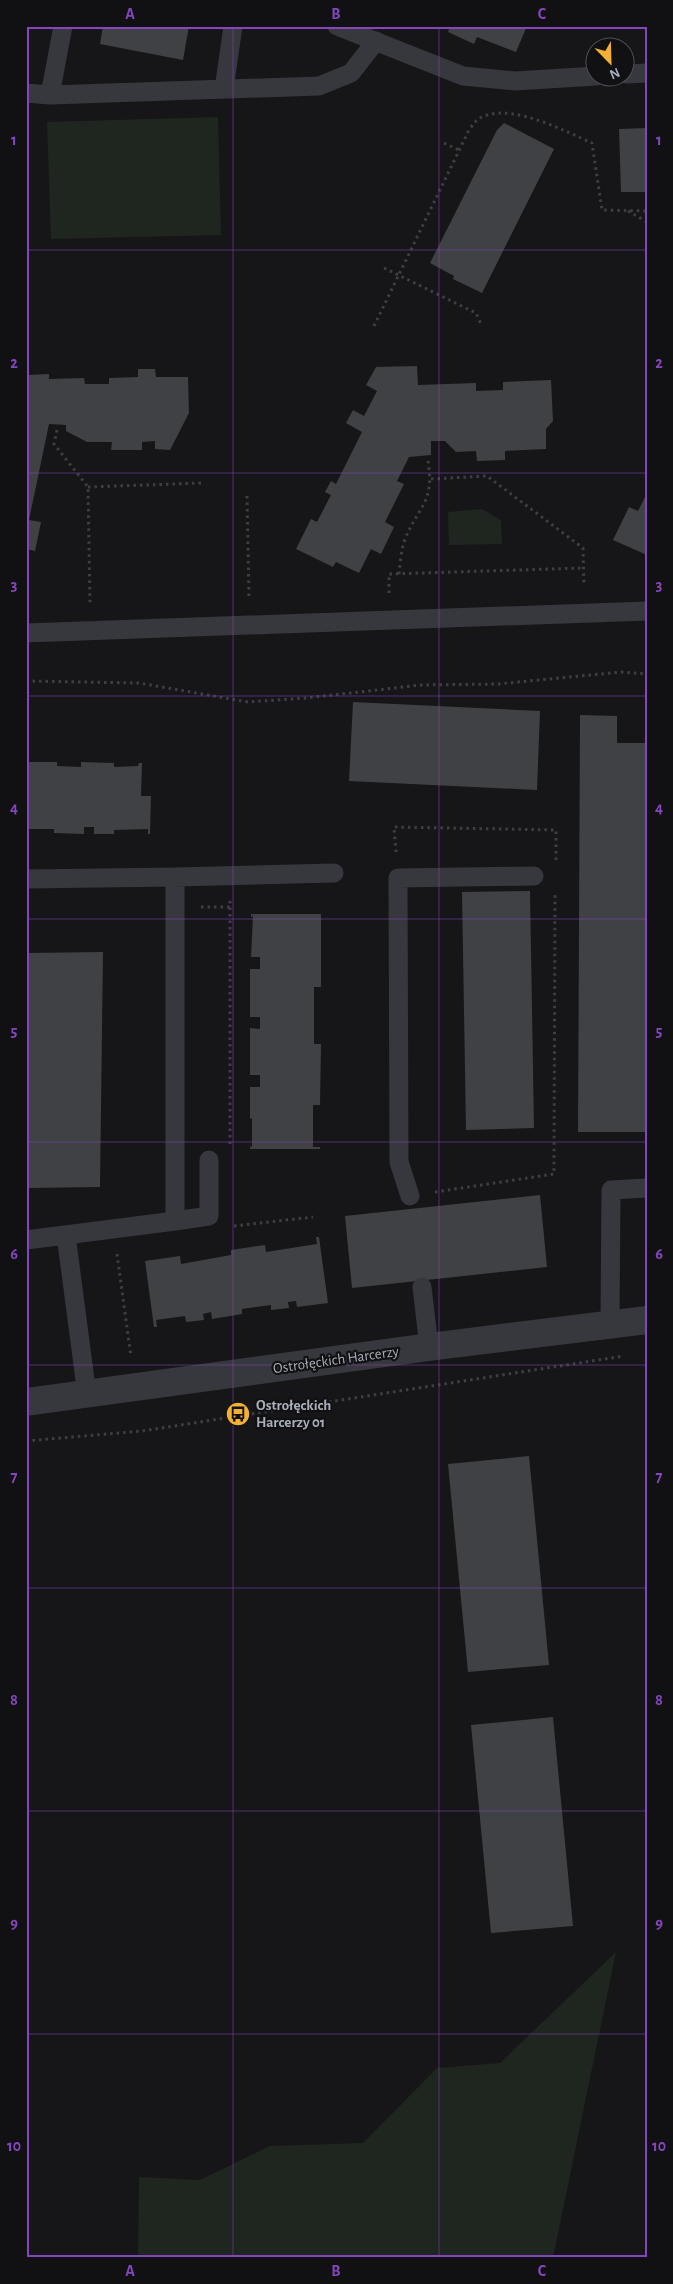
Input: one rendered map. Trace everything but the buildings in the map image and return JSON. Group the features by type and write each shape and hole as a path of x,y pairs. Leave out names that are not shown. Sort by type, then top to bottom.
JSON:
{"street":[{"name":"Ostrołęckich Harcerzy","path":"26,1402 610,1323 647,1320"}],"lane":[{"path":"50,95 63,26"},
{"path":"224,89 233,26"},
{"path":"337,26 463,76 515,81 586,77"},
{"path":"26,93 50,95 319,86 351,73 376,41"},
{"path":"26,633 647,611"},
{"path":"26,879 334,873"},
{"path":"410,1196 398,1162 398,878 534,876"},
{"path":"175,1221 176,877"},
{"path":"26,1240 209,1216 210,1160"},
{"path":"610,1323 611,1190 647,1188"},
{"path":"66,1235 88,1395"},
{"path":"422,1288 429,1347"}],"path":[{"path":"374,326 459,150 476,120 487,114 502,113 537,118 592,143 602,210 647,211"},
{"path":"444,143 459,150"},
{"path":"627,211 647,222"},
{"path":"384,268 476,313 481,324"},
{"path":"57,430 54,444 88,487 90,608 81,608"},
{"path":"399,574 404,543 429,495 431,479 428,461"},
{"path":"431,479 487,476 582,548 584,592"},
{"path":"88,487 202,482"},
{"path":"247,496 249,603"},
{"path":"389,598 389,574 583,568"},
{"path":"26,681 139,684 248,702 306,698 420,685 498,684 621,672 647,674"},
{"path":"398,878 394,827 556,830 556,869"},
{"path":"230,876 230,1146"},
{"path":"410,1196 554,1174 555,889"},
{"path":"117,1252 131,1360"},
{"path":"26,1441 142,1431 627,1356"}],"shaded area":[{"path":"218,117 221,235 51,239 47,122"},
{"path":"482,509 501,520 502,544 449,545 448,512"},
{"path":"616,1952 553,2258 138,2258 139,2177 200,2180 270,2146 363,2143 437,2068 500,2063"}],"place":[{"name":"Ostrołęckich Harcerzy 01","path":"238,1414"}]}
